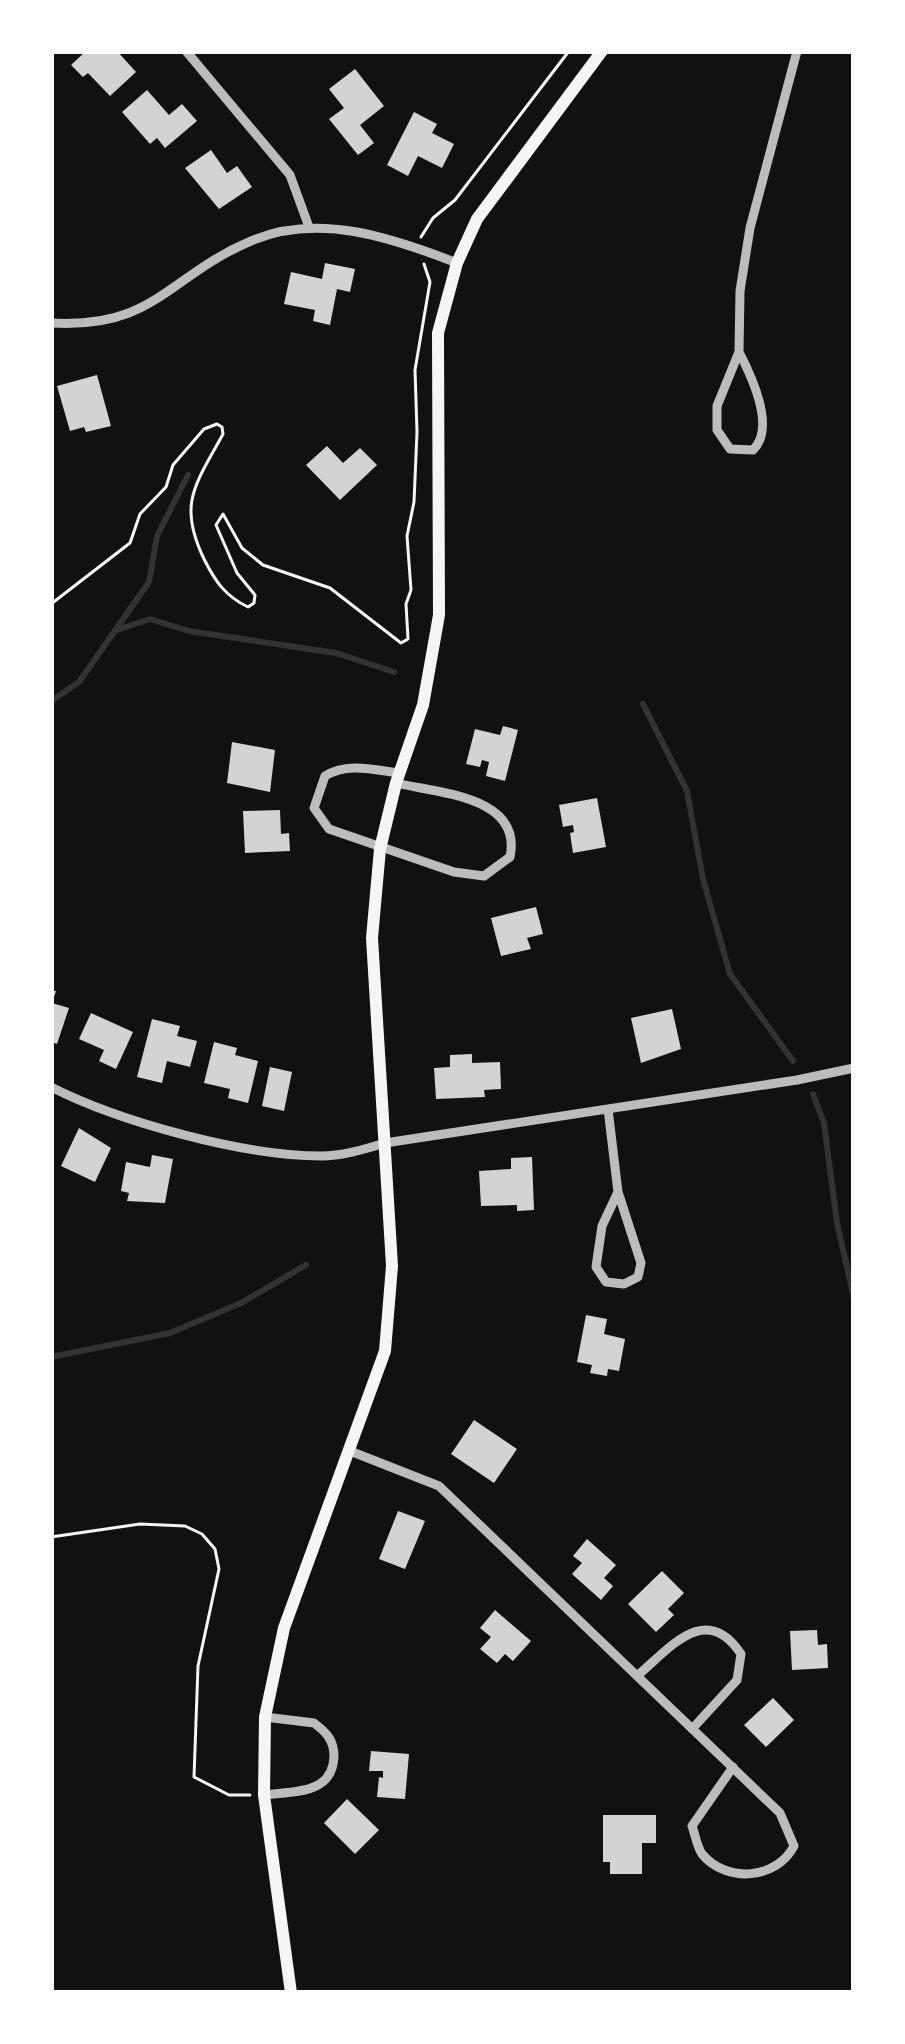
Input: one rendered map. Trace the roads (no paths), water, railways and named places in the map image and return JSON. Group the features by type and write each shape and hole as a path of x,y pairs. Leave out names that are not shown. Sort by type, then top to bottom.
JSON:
{"main road":[{"path":"290,1993 264,1795 265,1717 284,1628 385,1351 392,1266 371,938 380,849 423,705 439,615 442,530 436,362 443,304 477,219 602,51"}],"street":[{"path":"186,51 290,175 309,227"},
{"path":"739,352 751,374 763,425 761,442 753,450 730,449 717,430 717,406 739,352 740,291 750,228 797,51"},
{"path":"51,323 84,325 146,308 254,239 309,227 385,238 457,263"},
{"path":"348,767 398,778 481,802 496,811 511,834 512,852 500,868 484,876 470,876 380,849 329,829 314,808 325,776 348,767"},
{"path":"51,1087 115,1114 280,1154 327,1156 854,1068"},
{"path":"608,1109 618,1192 641,1263 638,1277 623,1284 606,1282 596,1267 602,1226 618,1192"},
{"path":"350,1451 439,1486 733,1767 780,1813 788,1828 794,1846 777,1868 738,1873 700,1852 692,1826 733,1767"},
{"path":"637,1676 688,1633 706,1628 733,1642 741,1654 737,1680 692,1729"},
{"path":"264,1795 312,1789 332,1773 334,1758 333,1743 314,1723 265,1717"}],"waterway":[{"path":"51,701 79,682 149,582 157,536 188,475"},
{"path":"117,630 150,619 189,631 336,653 394,672"},
{"path":"643,704 687,791 703,879 730,974 793,1061"},
{"path":"813,1094 824,1123 837,1223 854,1298"},
{"path":"51,1357 170,1333 241,1303 306,1265"}]}
